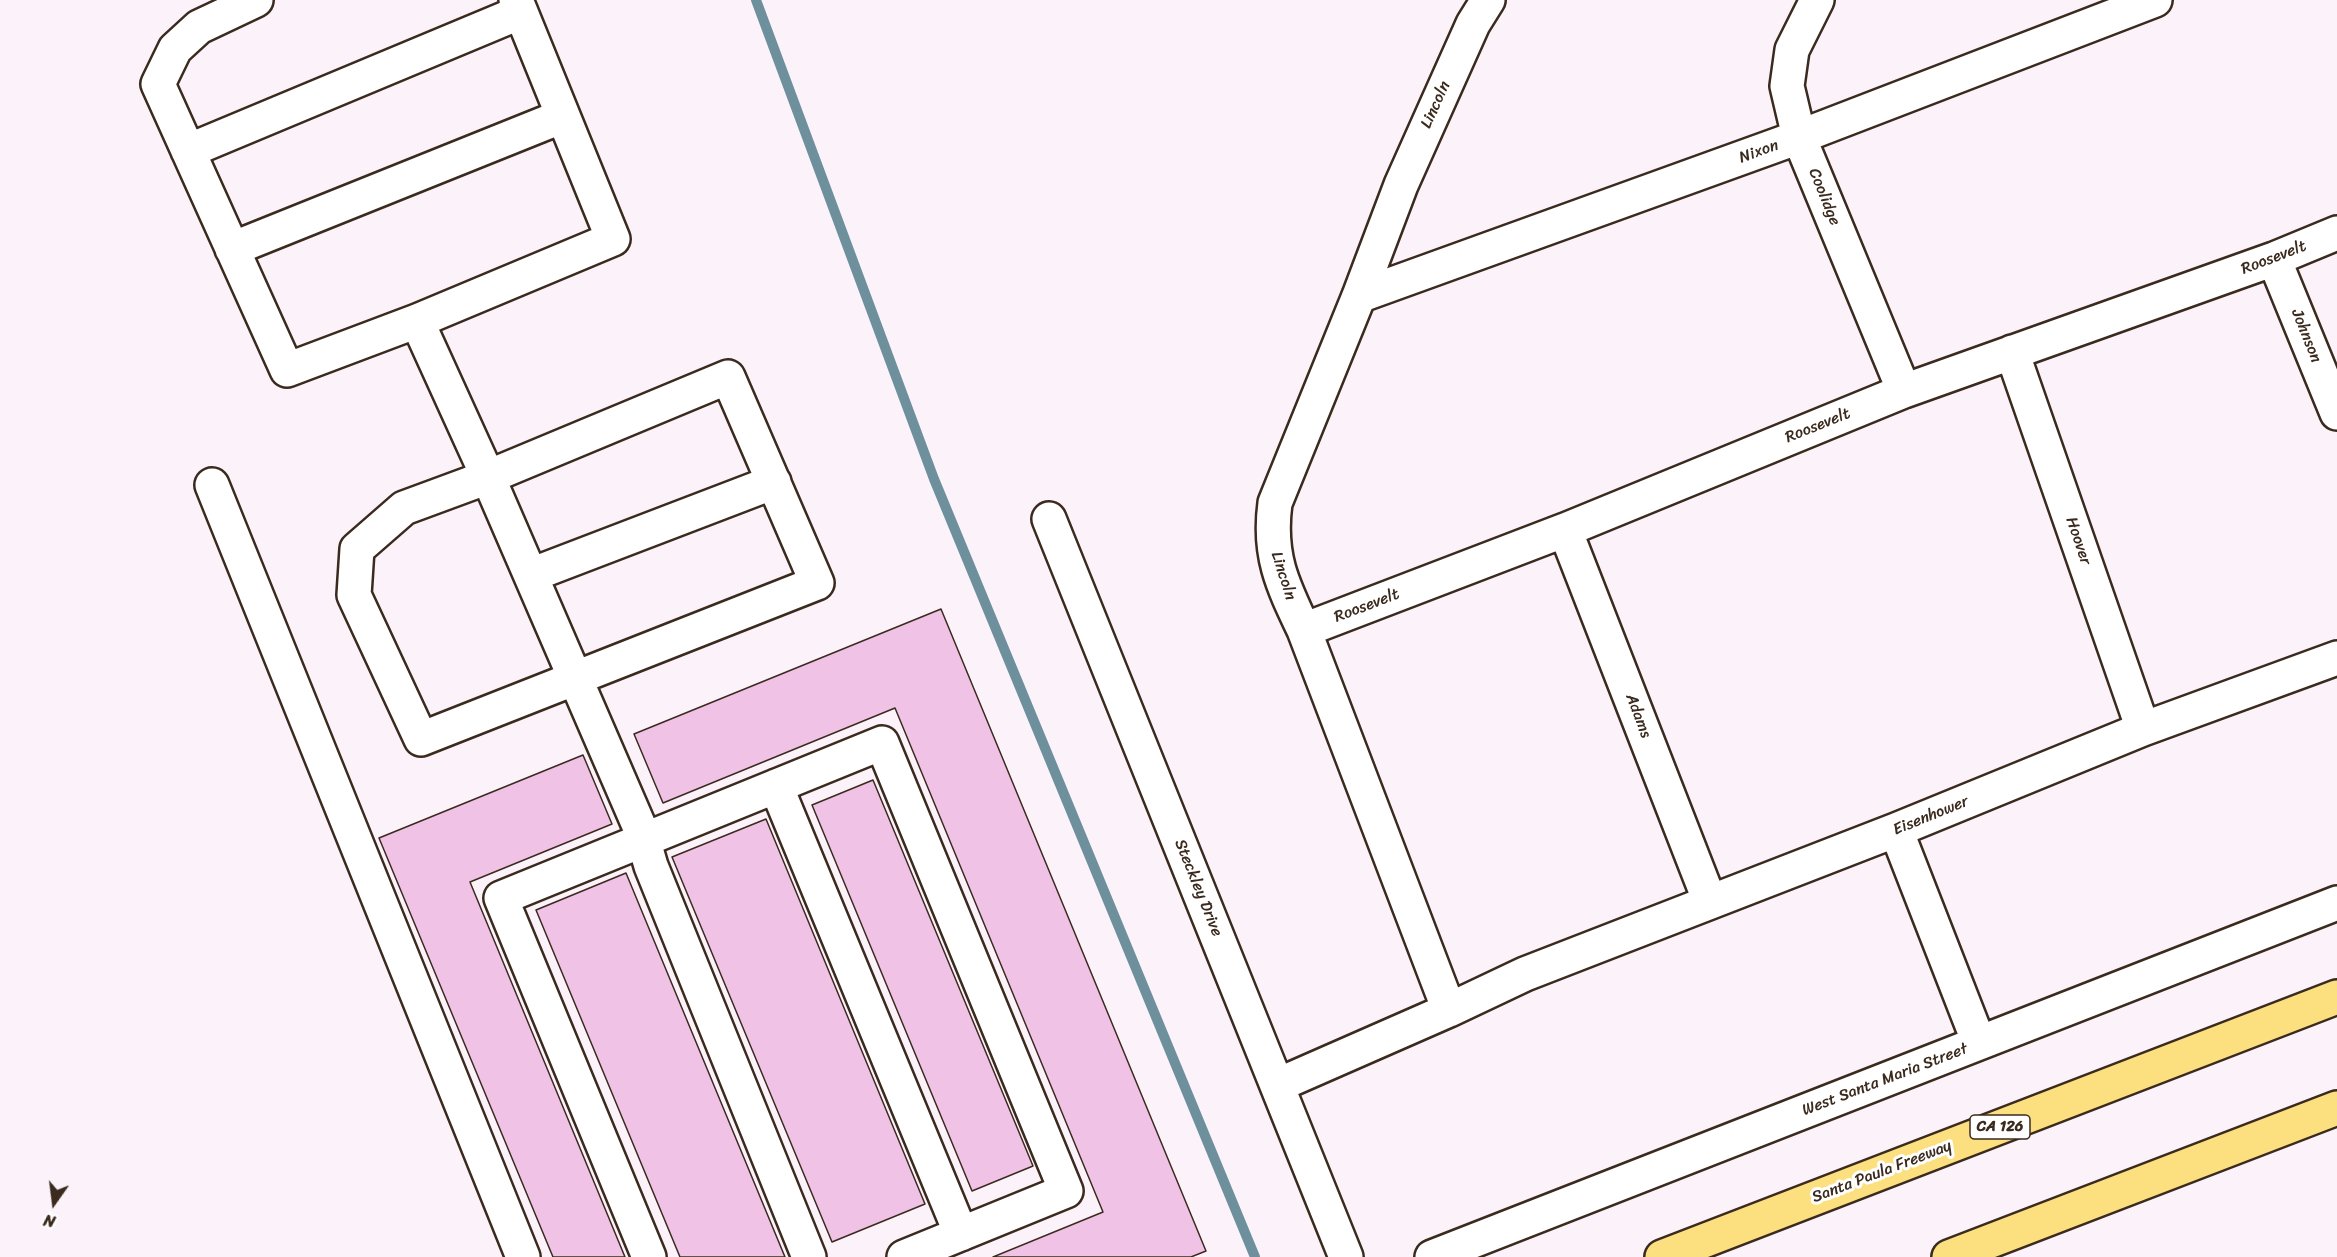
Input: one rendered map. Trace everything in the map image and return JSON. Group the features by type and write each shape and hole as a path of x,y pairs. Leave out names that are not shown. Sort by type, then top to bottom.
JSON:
{"highway":[{"name":"Santa Paula Freeway","path":"1662,1257 2337,997"},
{"path":"1949,1257 2337,1108"}],"street":[{"path":"188,151 518,6 613,239 417,321 287,370 232,249 188,151 158,84 175,49 199,27 256,0"},
{"name":"Lincoln","path":"1449,1010 1304,630 1282,585 1274,557 1272,530 1275,502 1359,296 1401,185 1473,24 1488,0"},
{"name":"Coolidge","path":"1817,0 1792,50 1786,86 1799,137 1904,390"},
{"name":"Nixon","path":"1359,296 1799,137 2155,0"},
{"path":"232,249 563,116"},
{"name":"Roosevelt","path":"1304,630 1565,530 1904,390 2274,259 2337,233"},
{"name":"Johnson","path":"2274,259 2337,413"},
{"path":"417,321 576,679 643,840 651,866 809,1257"},
{"name":"Hoover","path":"2012,352 2143,729"},
{"path":"728,377 817,583 421,739 354,595 357,549 404,508 488,477 728,377"},
{"path":"531,575 774,482"},
{"path":"213,485 523,1257"},
{"name":"Steckley Drive","path":"1049,519 1346,1257"},
{"name":"Adams","path":"1565,530 1710,902"},
{"name":"Eisenhower","path":"1449,1010 1526,974 1896,830 2143,729 2337,658"},
{"path":"648,1257 501,898 882,743 1066,1191 904,1257"},
{"path":"777,786 960,1234"},
{"path":"1896,830 1979,1043"},
{"name":"West Santa Maria Street","path":"1432,1257 2337,903"},
{"path":"1278,1085 1449,1010"}],"building":[{"path":"941,609 1206,1251 1191,1257 993,1257 1103,1212 895,708 663,803 634,734"},
{"path":"583,755 612,824 470,882 625,1257 553,1257 379,838"},
{"path":"873,780 1033,1166 972,1191 812,805"},
{"path":"766,819 925,1204 832,1242 672,857"},
{"path":"626,873 785,1257 680,1257 536,910"}],"waterway":[{"path":"756,0 934,479 1255,1257"}]}
